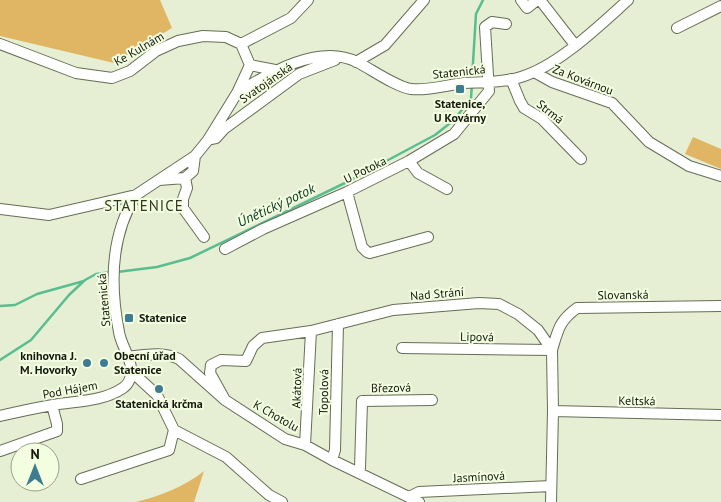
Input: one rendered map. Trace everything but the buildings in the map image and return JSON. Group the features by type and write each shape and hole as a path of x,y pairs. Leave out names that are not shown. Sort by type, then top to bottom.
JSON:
{"street":[{"path":"250,65 241,44 291,18 308,0"},
{"path":"356,62 385,45 424,0"},
{"path":"521,0 527,8 539,0 574,45"},
{"name":"Statenická","path":"238,93 275,70 330,56 345,57 412,89 511,79 534,72 596,30 623,2"},
{"path":"677,28 721,6"},
{"path":"485,82 485,27 492,22 506,24"},
{"name":"Ke Kulnám","path":"0,44 76,73 112,78 130,71 156,51 178,41 203,36 226,37 241,44"},
{"name":"Svatojánská","path":"208,140 216,138 224,129 299,74 345,57"},
{"name":"Statenická","path":"132,372 119,333 115,309 113,264 119,234 131,203 136,195 195,156 208,140 238,93 250,65 275,70"},
{"name":"Za Kovárnou","path":"534,72 552,82 612,103 649,142 688,166 721,176"},
{"name":"Strmá","path":"511,79 524,108 539,117 581,159"},
{"name":"U Potoka","path":"225,249 409,161 454,134 489,91 485,82"},
{"path":"158,180 185,178 193,171 195,156"},
{"path":"409,161 418,173 447,189"},
{"path":"185,178 186,188 183,208 204,237"},
{"path":"347,192 362,247 367,252 370,253 428,237"},
{"path":"0,209 49,214 136,195"},
{"name":"Nad Strání","path":"225,400 210,373 211,365 222,360 246,361 253,346 262,338 311,331 393,310 479,303 499,304 518,314 538,330 552,350"},
{"name":"Slovanská","path":"552,350 559,326 577,308 721,306"},
{"name":"Topolová","path":"332,460 335,450 338,324"},
{"name":"Akátová","path":"306,445 311,331"},
{"name":"Lipová","path":"402,348 552,350"},
{"path":"550,502 553,411 552,350"},
{"name":"K Chotolu","path":"127,356 172,355 225,400 285,439 306,445 332,460 419,502"},
{"path":"132,372 156,394 174,430 226,457 282,502"},
{"name":"Pod Hájem","path":"0,416 52,405 96,400 120,390 128,383 132,372"},
{"name":"Březová","path":"357,472 360,468 362,401 432,400"},
{"path":"0,451 57,431 52,405"},
{"name":"Keltská","path":"553,411 721,415"},
{"path":"81,479 170,450 174,430"},
{"name":"Jasmínová","path":"408,497 418,492 551,486"}],"shaded area":[{"path":"0,0 160,0 172,28 114,63 0,36"},
{"path":"693,137 721,149 721,169 685,154"},
{"path":"204,471 194,502 136,502 172,490"}],"waterway":[{"name":"Únětický potok","path":"472,79 476,14 483,0"},
{"name":"Únětický potok","path":"117,272 157,267 190,258 347,182 435,135 454,120 471,98 472,84"},
{"name":"Únětický potok","path":"0,360 31,340 69,295 85,280 96,274 112,272"},
{"path":"0,306 15,305 37,294 84,281"}],"place":[{"name":"Statenice, U Kovárny","path":"460,89"},
{"name":"Statenice","path":"129,318"},
{"name":"knihovna J. M. Hovorky","path":"87,363"},
{"name":"Obecní úřad Statenice","path":"104,363"},
{"name":"Statenická krčma","path":"159,389"}],"district":[{"name":"STATENICE","path":"144,206"}]}
